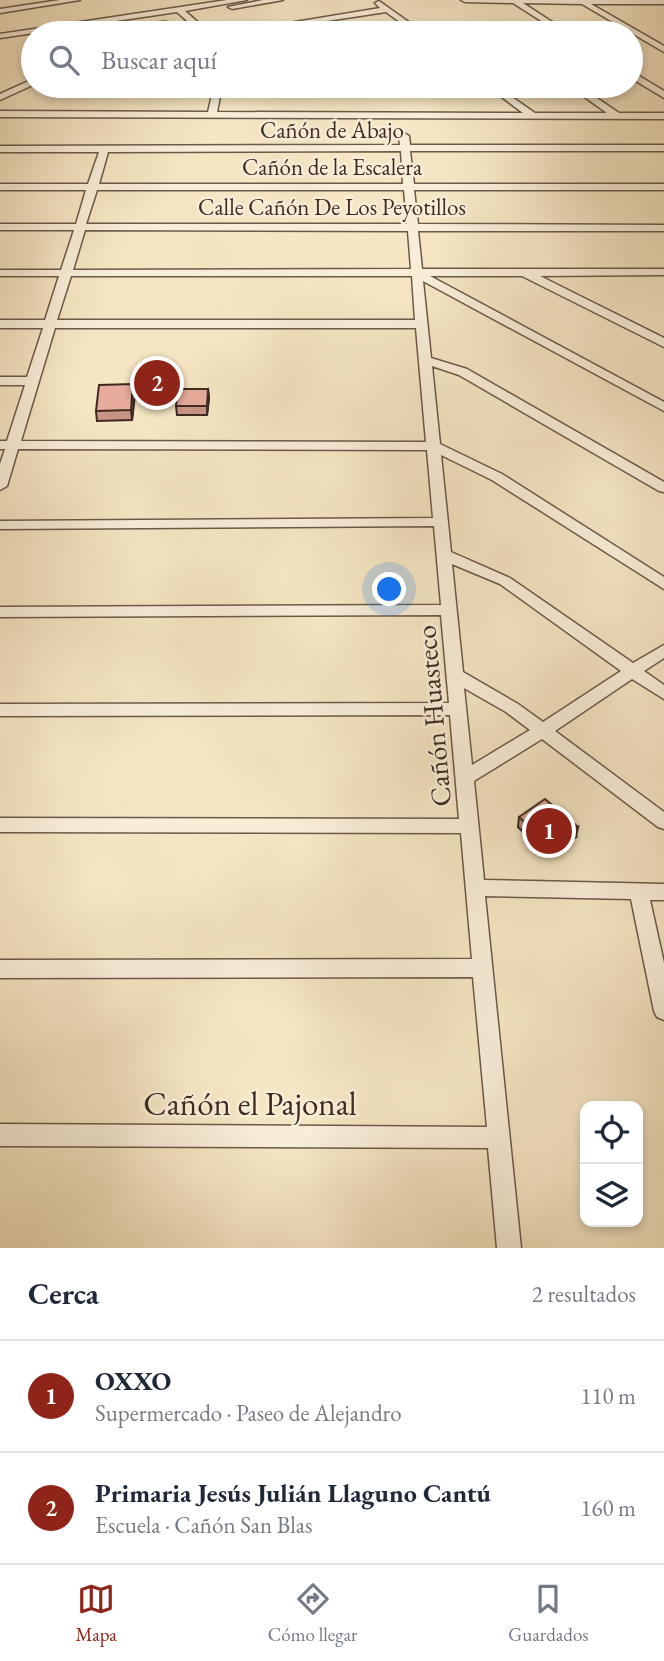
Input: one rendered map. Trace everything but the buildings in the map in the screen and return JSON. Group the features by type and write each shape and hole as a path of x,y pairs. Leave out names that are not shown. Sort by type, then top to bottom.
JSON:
{"street":[{"path":"0,11 69,0 76,4"},
{"path":"181,12 243,0"},
{"path":"120,21 279,0"},
{"path":"374,0 404,21"},
{"path":"466,0 664,2"},
{"path":"582,1 616,21"},
{"path":"516,2 546,21"},
{"path":"310,21 387,9"},
{"path":"181,12 192,21"},
{"path":"83,16 89,21"},
{"path":"0,36 21,34"},
{"path":"643,37 664,49"},
{"path":"0,44 21,40"},
{"path":"643,82 664,95"},
{"path":"0,97 21,88"},
{"path":"212,115 216,98"},
{"path":"508,98 532,115"},
{"path":"591,98 617,116"},
{"path":"0,114 664,116"},
{"name":"Cañón de Abajo","path":"0,149 405,143 664,148"},
{"name":"Cañón Huasteco","path":"405,143 509,1248"},
{"path":"0,486 7,445 52,324 104,149"},
{"name":"Cañón de la Escalera","path":"0,187 664,187"},
{"name":"Calle Cañón De Los Peyotillos","path":"0,227 664,228"},
{"path":"521,270 664,343"},
{"path":"643,271 664,282"},
{"path":"0,272 664,272"},
{"path":"418,272 439,288 662,404"},
{"path":"0,324 422,324"},
{"path":"426,360 463,372 664,488"},
{"path":"0,381 32,381"},
{"path":"7,445 434,446 498,477 664,584"},
{"path":"0,525 441,522"},
{"path":"444,555 505,581 664,694"},
{"path":"0,612 449,610"},
{"path":"465,778 664,650"},
{"path":"457,676 512,708 664,822"},
{"path":"0,710 459,709"},
{"path":"0,825 470,826"},
{"path":"476,888 664,892"},
{"path":"639,892 664,1010"},
{"path":"0,969 483,968"},
{"name":"Cañón el Pajonal","path":"0,1135 500,1138"}],"place":[{"name":"Primaria Jesús Julián Llaguno Cantú","path":"157,383"},
{"name":"OXXO","path":"549,831"}]}
